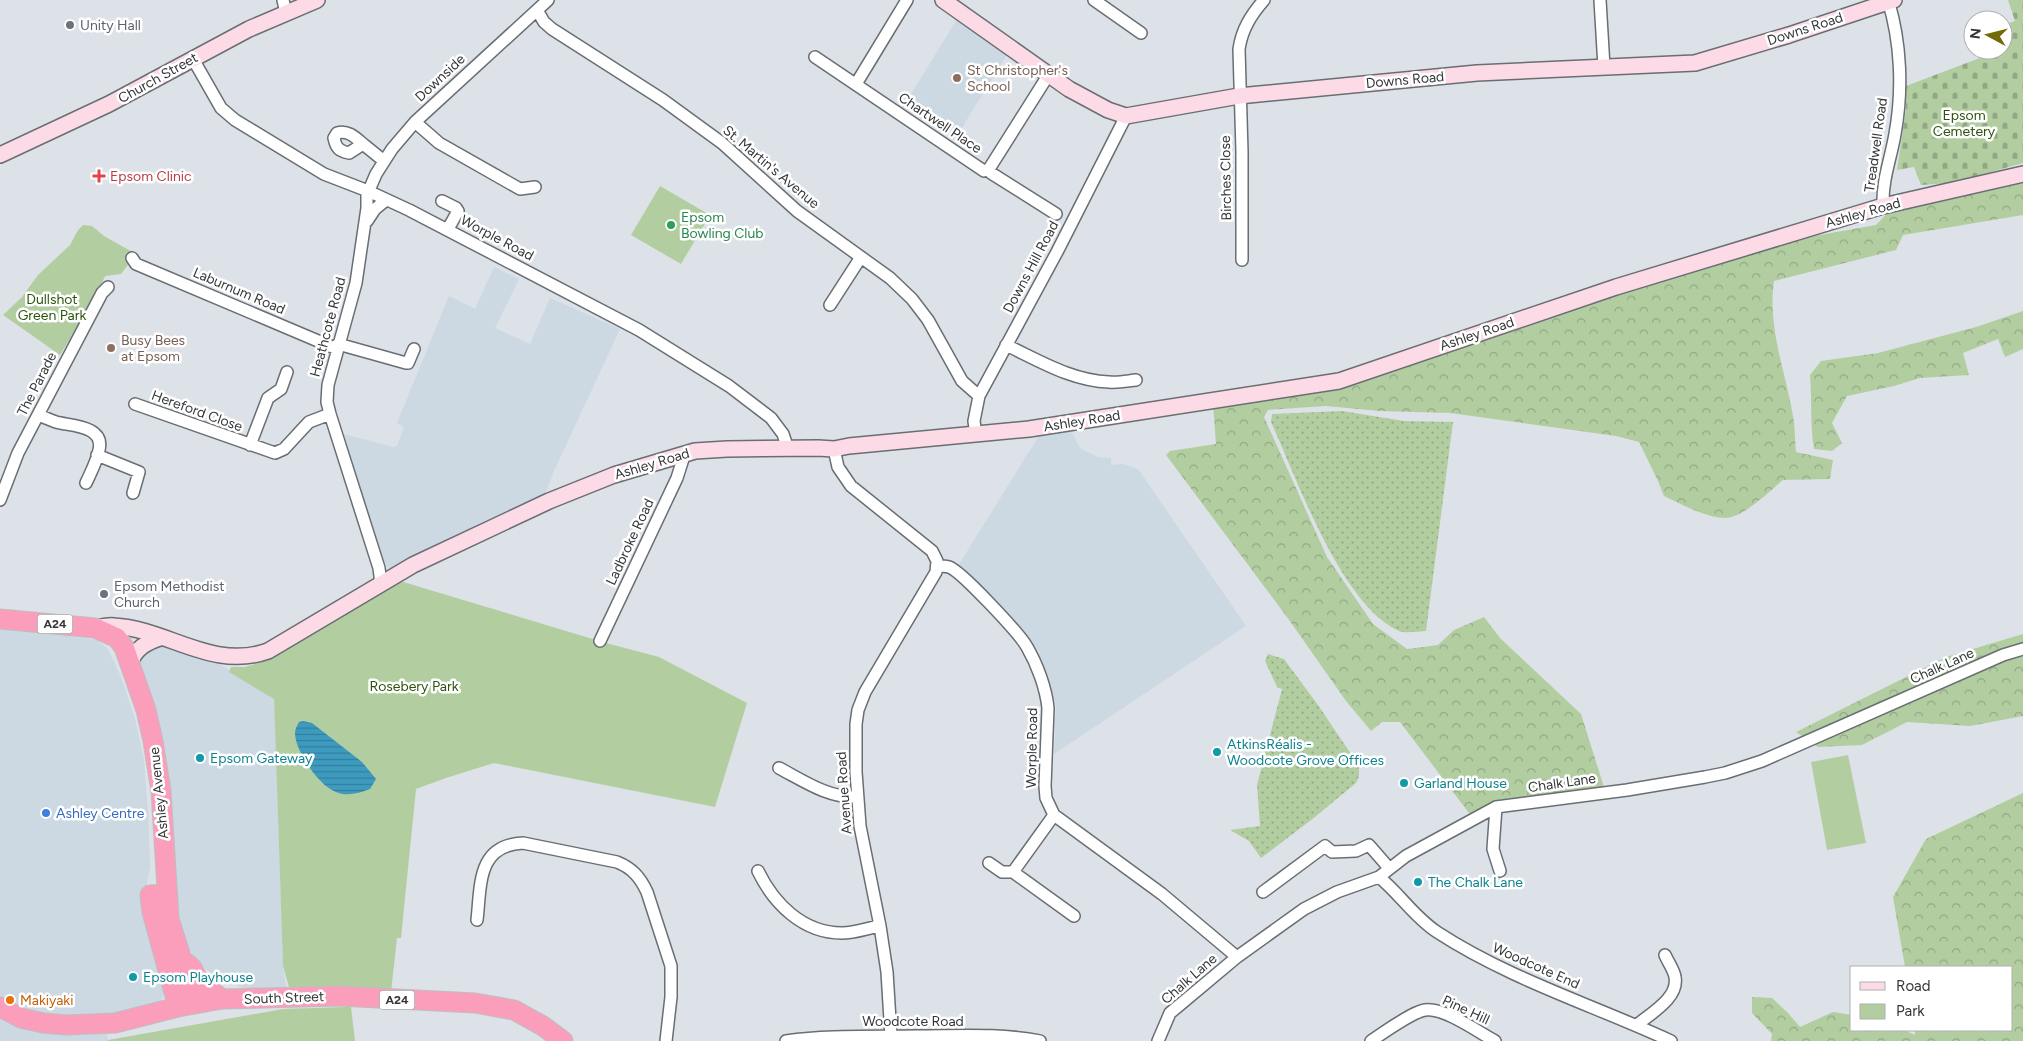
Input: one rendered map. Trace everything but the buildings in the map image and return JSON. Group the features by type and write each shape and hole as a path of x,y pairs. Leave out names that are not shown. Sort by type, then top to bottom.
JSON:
{"highway":[{"name":"Ashley Road","path":"0,619 103,631"},
{"name":"Ashley Avenue","path":"103,631 118,638 122,644 146,710 153,741 161,791 158,895 152,912 184,1006"},
{"name":"Ashley Avenue","path":"158,895 169,918 182,960 184,1006"},
{"name":"Ashley Avenue","path":"182,960 192,968 200,981 222,1000"},
{"name":"South Street","path":"0,1007 21,1018 43,1023 67,1025 115,1023 184,1006 222,1000 338,996 498,1006 525,1015 563,1041"}],"main road":[{"name":"Church Street","path":"0,155 109,104 249,29 284,6 317,0"},
{"path":"943,0 1069,89 1091,102 1126,116"},
{"name":"Downs Road","path":"1126,116 1239,96 1477,73 1695,63 1789,35 1890,1"},
{"name":"Ashley Road","path":"103,631 113,625 146,631 160,638 226,657 252,656 268,651 413,565 549,501 614,475 681,454 727,448 818,448 834,450 848,446 976,435 1339,381 1616,287 1883,206 2023,174"},
{"path":"130,662 139,648 146,642 160,638"}],"street":[{"name":"Downside","path":"368,190 384,161 415,122 548,0"},
{"path":"856,84 907,0"},
{"path":"1094,0 1141,33"},
{"name":"Birches Close","path":"1242,260 1242,152 1239,49 1241,35 1247,23 1264,0"},
{"path":"1600,0 1604,67"},
{"name":"Treadwell Road","path":"1883,206 1882,188 1895,132 1900,82 1897,32 1890,1"},
{"name":"St. Martin's Avenue","path":"536,10 544,22 552,29 663,100 722,143 797,210 890,278 912,299 928,320 962,381 979,396"},
{"name":"Chartwell Place","path":"815,57 984,170 989,169 1049,74"},
{"name":"Worple Road","path":"193,58 226,114 324,174 368,190 448,229 632,326 729,386 771,418 783,434 788,449"},
{"name":"Downs Hill Road","path":"976,435 974,421 979,396 1057,252 1126,116"},
{"path":"415,122 439,143 520,190 535,187"},
{"path":"363,144 384,161"},
{"path":"989,169 991,173 1056,214"},
{"name":"Heathcote Road","path":"368,190 365,225 356,283 337,346 326,394 330,414 379,568 382,584"},
{"path":"365,225 379,205 389,200"},
{"path":"442,200 458,211 448,229"},
{"path":"830,305 861,257"},
{"name":"Laburnum Road","path":"132,258 136,264 337,346 406,363 408,363 414,349"},
{"name":"The Parade","path":"0,500 18,453 97,301 108,287"},
{"path":"1006,345 1050,367 1087,379 1108,382 1136,380"},
{"name":"Hereford Close","path":"250,445 268,398 281,389 287,372"},
{"name":"Hereford Close","path":"135,404 269,452 280,452 288,446 306,424 330,414"},
{"path":"38,415 58,423 83,427 94,434 99,442 100,449 86,483"},
{"path":"834,450 838,467 851,486 932,551 937,561 937,566"},
{"name":"Ladbroke Road","path":"600,641 677,478 683,460 681,454"},
{"path":"97,455 140,472 133,493"},
{"name":"Worple Road","path":"937,566 949,567 971,586 1011,625 1027,647 1047,698 1045,786 1046,798 1054,815"},
{"name":"Avenue Road","path":"890,1036 886,972 880,926 863,842 858,797 856,724 862,699 936,572 937,566"},
{"name":"Chalk Lane","path":"1159,1039 1170,1013 1237,957 1304,909 1337,892 1379,877 1406,856 1496,807 1627,790 1725,773 1762,760 2003,655 2023,649"},
{"path":"779,768 832,795 843,798 858,797"},
{"path":"1496,807 1493,849 1500,871"},
{"path":"1013,872 1054,815 1162,894 1237,957"},
{"path":"477,920 483,870 486,861 493,854 508,845 523,843 617,862 626,866 641,880 647,892 670,960 671,997 666,1041"},
{"path":"1263,892 1325,846 1332,852 1356,852 1369,845 1389,868"},
{"path":"989,863 1002,872 1013,872 1074,916"},
{"path":"758,871 766,886 788,912 812,927 842,933 880,926"},
{"name":"Woodcote End","path":"1379,877 1391,886 1421,920 1436,932 1479,957 1505,971 1637,1025 1671,1041"},
{"path":"1637,1025 1669,998 1674,989 1675,975 1665,955"},
{"name":"Pine Hill","path":"1371,1041 1424,1010 1442,1012 1495,1041"},
{"name":"Woodcote Road","path":"786,1041 816,1037 890,1036 976,1036 1040,1041"}],"shaded area":[{"name":"St Christopher's School","path":"959,16 1011,48 955,139 903,107"},
{"path":"494,267 519,279 495,328 530,344 550,298 620,329 544,496 482,522 390,570 382,558 367,519 344,434 393,447 397,446 404,427 397,423 449,296 475,309"},
{"path":"1067,430 1072,433 1081,449 1098,457 1111,458 1111,465 1123,464 1138,469 1246,626 1054,754 1056,705 1038,661 1040,652 958,566 1040,434"},
{"path":"0,627 97,640 108,649 121,677 135,719 144,760 150,866 142,915 165,990 162,999 156,1006 105,1017 108,1041 0,1041"},
{"path":"160,644 213,660 274,699 283,966 286,988 254,990 236,986 217,977 196,962 184,938 179,918 170,799 138,674 139,657"}],"green space":[{"name":"Epsom Cemetery","path":"2008,0 2023,0 2023,163 1952,183 1921,185 1914,167 1897,170 1906,109 1906,86 1975,60 2013,60 2013,22 2015,21 2013,10"},
{"path":"2023,181 2023,215 1903,235 1896,250 1774,281 1773,317 1775,334 1791,404 1796,452 1833,460 1830,479 1783,480 1756,503 1733,517 1710,516 1664,496 1639,442 1616,436 1450,413 1379,411 1326,406 1268,410 1264,417 1327,557 1373,624 1407,649 1438,645 1454,630 1484,617 1500,638 1581,714 1604,787 1497,800 1475,821 1400,722 1382,722 1371,731 1346,701 1287,617 1166,455 1170,451 1216,444 1213,404 1365,377 1692,271 1803,238 1876,225 1891,209"},
{"name":"Epsom Bowling Club","path":"660,186 710,215 681,264 631,235"},
{"name":"Dullshot Green Park","path":"83,225 92,226 104,236 136,254 121,274 105,276 98,292 60,355 3,315 22,297 38,275 70,245"},
{"path":"2023,311 2023,349 2005,357 1998,339 1963,353 1969,375 1920,378 1894,386 1847,396 1832,423 1842,443 1832,451 1814,449 1810,375 1821,361 1878,353 1976,327"},
{"path":"1342,411 1404,421 1453,422 1426,631 1399,631 1378,617 1358,595 1323,538 1271,422 1272,414"},
{"name":"Rosebery Park","path":"400,581 659,657 747,703 715,807 494,763 416,789 401,938 397,938 391,992 289,987 283,966 274,699 229,672 231,667 245,667 262,662"},
{"path":"2023,634 2023,716 1970,726 1907,722 1862,745 1818,747 1796,732 1946,657"},
{"path":"1268,654 1284,659 1359,766 1359,776 1356,783 1261,858 1249,841 1230,830 1260,826 1257,785 1282,689 1277,687 1265,661"},
{"path":"1848,755 1866,843 1827,850 1811,762"},
{"path":"2023,793 2023,1041 1771,1041 1772,1034 1752,1013 1752,997 1772,998 1800,1027 1833,1012 1850,1015 1850,1031 1906,1031 1915,1035 1915,1031 2013,1031 2013,966 1905,966 1893,897 1926,839"},
{"path":"351,1007 355,1041 108,1041 283,1009"}],"water":[{"path":"299,722 312,723 362,762 376,779 370,789 344,794 336,792 322,783 303,758 296,740 296,729"}],"place":[{"name":"Unity Hall","path":"70,25"},
{"name":"St Christopher's School","path":"957,78"},
{"name":"Epsom Clinic","path":"99,176"},
{"name":"Epsom Bowling Club","path":"671,225"},
{"name":"Busy Bees at Epsom","path":"111,348"},
{"name":"Epsom Methodist Church","path":"104,594"},
{"name":"AtkinsRéalis - Woodcote Grove Offices","path":"1217,752"},
{"name":"Epsom Gateway","path":"200,758"},
{"name":"Garland House","path":"1404,783"},
{"name":"Ashley Centre","path":"46,813"},
{"name":"The Chalk Lane","path":"1418,882"},
{"name":"Epsom Playhouse","path":"133,977"},
{"name":"Makiyaki","path":"10,1000"}]}
